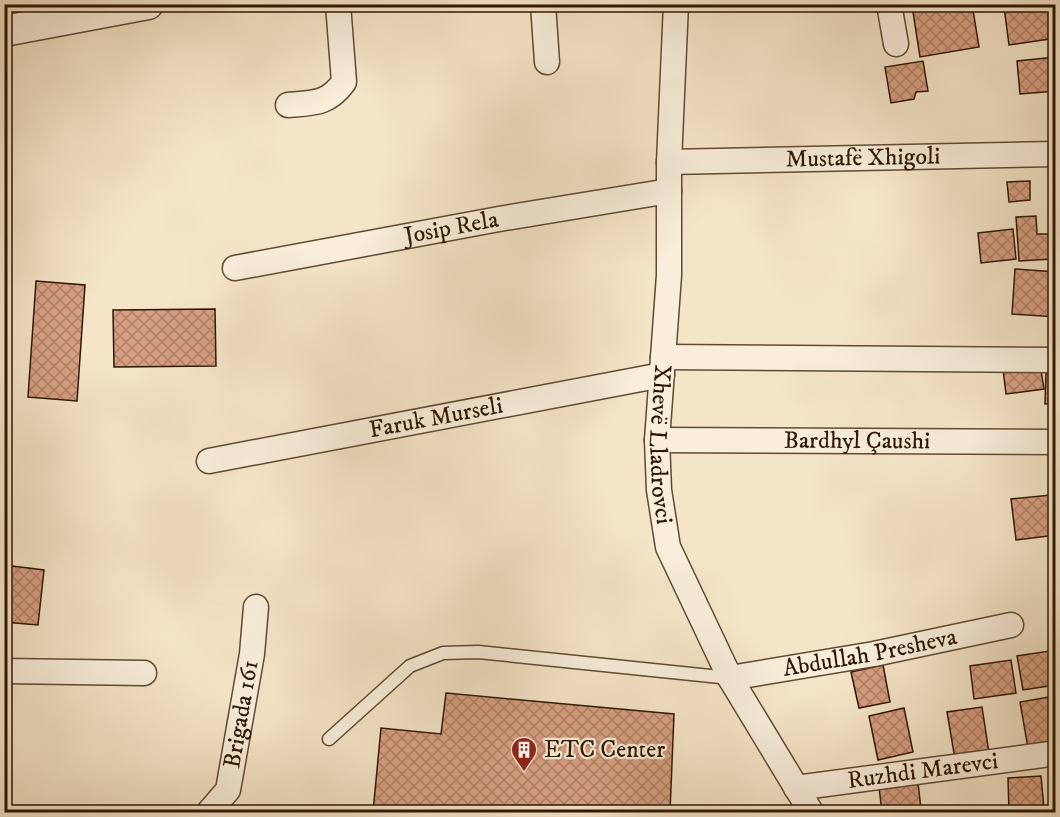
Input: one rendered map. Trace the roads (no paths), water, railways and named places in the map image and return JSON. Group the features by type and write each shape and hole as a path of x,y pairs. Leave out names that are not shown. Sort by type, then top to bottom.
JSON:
{"street":[{"path":"4,31 147,4"},
{"path":"288,105 310,104 327,100 344,82 338,4"},
{"path":"543,4 547,62"},
{"name":"Xhevë Lladrovci","path":"676,4 669,162 669,275 657,440 659,490 668,548 730,678 811,813"},
{"path":"889,4 896,44"},
{"name":"Mustafë Xhigoli","path":"669,162 1056,154"},
{"name":"Josip Rela","path":"235,268 499,219 669,191"},
{"name":"Faruk Murseli","path":"209,461 663,366 1056,360"},
{"name":"Bardhyl Çaushi","path":"657,440 1056,442"},
{"name":"Brigada 161","path":"209,813 228,790 252,654 256,607"},
{"name":"Abdullah Presheva","path":"730,678 874,654 1011,625"},
{"path":"4,671 144,674"},
{"name":"Ruzhdi Marevci","path":"796,789 1050,754"}],"lane":[{"path":"328,739 410,666 443,653 478,652 730,678"}],"place":[{"name":"ETC Center","path":"524,773"}]}
